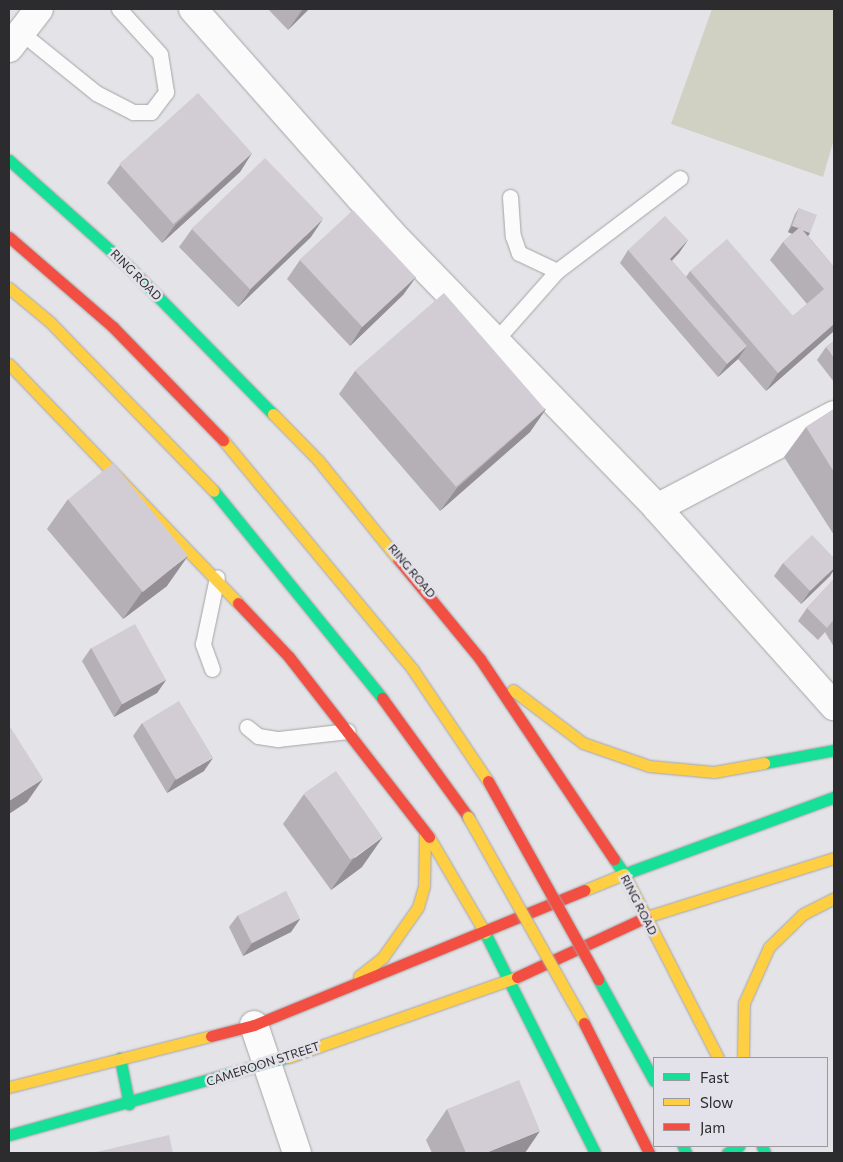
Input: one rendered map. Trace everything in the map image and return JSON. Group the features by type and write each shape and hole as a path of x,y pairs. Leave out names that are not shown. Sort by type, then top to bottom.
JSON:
{"main road":[{"name":"RING ROAD","path":"9,160 128,266 318,460 430,592 480,659 624,874 717,1057"},
{"path":"9,237 113,327 214,430 294,521 413,670 497,794 653,1079"},
{"path":"9,288 64,336 198,472 308,602 422,750 516,897 649,1153"},
{"path":"9,364 217,577 290,657 348,731 425,836 437,847 512,979 595,1153"},
{"path":"480,659 535,710 584,743 649,766 714,772 834,750"},
{"path":"9,1087 254,1024 319,1001 624,874 834,796"},
{"path":"319,1001 383,957 404,932 424,886 425,836"},
{"name":"CAMEROON STREET","path":"9,1134 129,1104 266,1065 512,979 646,917 834,858"},
{"path":"743,1057 744,1003 769,947 803,914 834,898"},
{"path":"120,1058 129,1104"}],"street":[{"path":"16,41 39,9"},
{"path":"193,9 390,232 657,508 834,706"},
{"path":"657,508 834,415"},
{"path":"254,1024 266,1065 297,1153"}],"lane":[{"path":"16,41 96,93 133,112 151,112 166,92 160,54 119,9"},
{"path":"495,341 557,271 680,178"},
{"path":"510,196 513,236 520,253 557,271"},
{"path":"212,669 203,644 217,577"},
{"path":"247,727 258,736 278,740 348,731"}],"shaded area":[{"path":"712,9 834,9 834,139 823,177 671,124"}],"building":[{"path":"198,93 252,153 173,224 119,164"},
{"path":"265,158 323,218 250,289 192,229"},
{"path":"799,208 817,215 810,233 802,230 800,227 792,226"},
{"path":"353,210 416,277 362,327 300,260"},
{"path":"665,216 688,240 670,259 747,346 727,364 628,250"},
{"path":"800,227 834,267 834,324 778,373 690,271 727,239 793,316 824,289 783,242"},
{"path":"444,293 545,409 456,487 355,370"},
{"path":"834,341 834,358 826,347"},
{"path":"834,409 834,472 806,427"},
{"path":"113,463 188,555 143,592 68,500"},
{"path":"812,535 834,558 834,568 810,591 783,563"},
{"path":"834,579 834,619 827,628 807,608"},
{"path":"135,624 166,680 122,704 91,648"},
{"path":"179,701 213,758 176,780 142,723"},
{"path":"9,725 43,779 9,801"},
{"path":"336,771 382,837 351,860 304,793"},
{"path":"286,891 300,919 252,943 238,916"},
{"path":"519,1080 540,1131 486,1153 466,1153 447,1109"},
{"path":"169,1135 173,1153 92,1153"}],"traffic: fast":[{"path":"9,160 128,266 273,414"},
{"path":"214,491 382,698"},
{"path":"764,763 834,750"},
{"path":"614,859 624,874 834,797"},
{"path":"485,933 595,1153"},
{"path":"598,979 653,1079"},
{"path":"9,1135 289,1057"},
{"path":"120,1058 129,1104"},
{"path":"683,1147 686,1153"},
{"path":"727,1153 737,1147"},
{"path":"762,1147 765,1153"}],"traffic: slow":[{"path":"9,288 50,322 214,491"},
{"path":"9,364 238,603"},
{"path":"273,414 318,460 398,559"},
{"path":"223,440 413,670 488,781"},
{"path":"513,690 583,743 649,766 714,772 764,763"},
{"path":"468,817 584,1023"},
{"path":"359,976 383,957 418,907 424,886 425,836"},
{"path":"429,837 485,933"},
{"path":"646,917 834,858"},
{"path":"585,890 624,874 717,1057"},
{"path":"743,1057 744,1003 769,947 803,914 834,898"},
{"path":"289,1057 517,977"},
{"path":"9,1087 211,1036"}],"traffic: jam":[{"path":"9,237 113,327 223,440"},
{"path":"398,559 480,659 614,859"},
{"path":"238,603 289,657 429,837"},
{"path":"382,698 468,817"},
{"path":"488,781 598,979"},
{"path":"211,1036 254,1025 585,890"},
{"path":"517,977 646,917"},
{"path":"584,1023 649,1153"}]}
